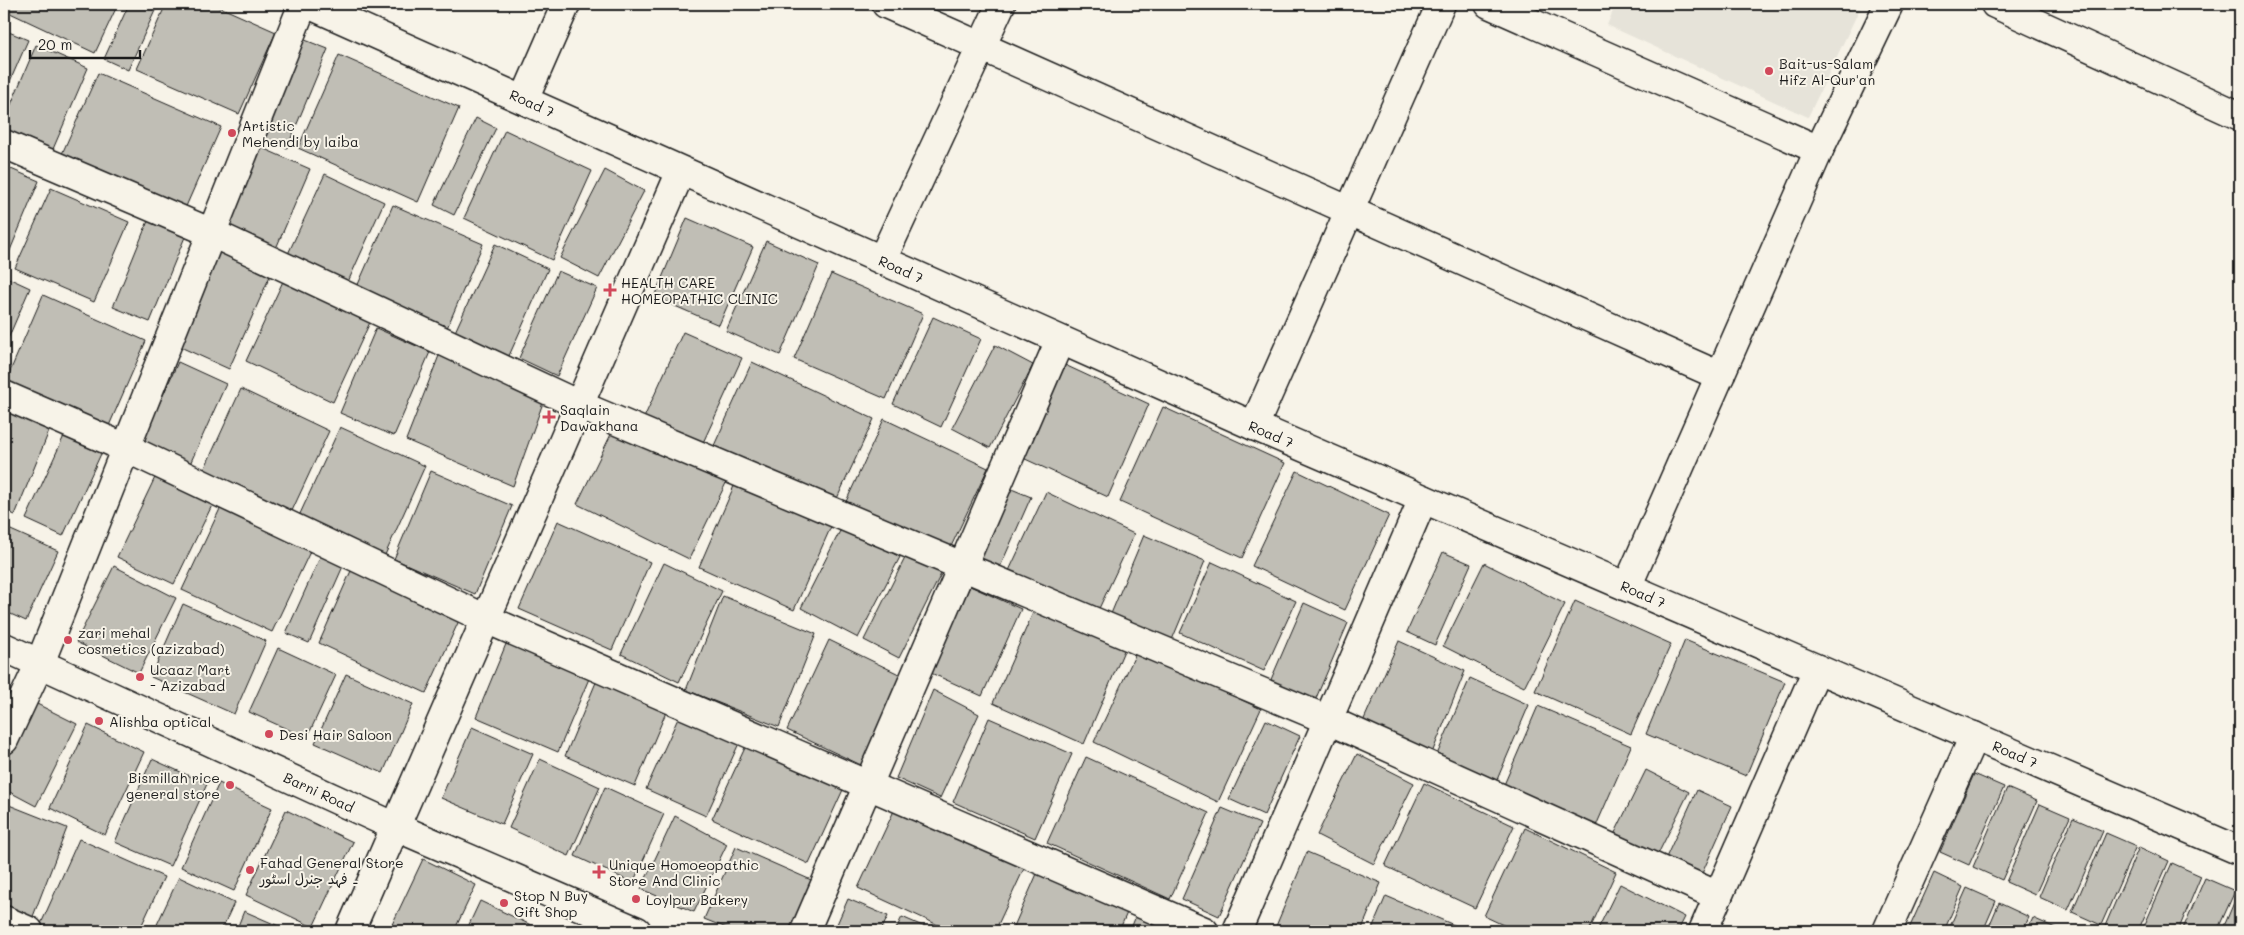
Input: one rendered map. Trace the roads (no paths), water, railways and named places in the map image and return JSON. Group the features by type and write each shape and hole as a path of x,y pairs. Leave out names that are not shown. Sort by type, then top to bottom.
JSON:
{"street":[{"path":"4,740 40,663 303,4"},
{"name":"Road 7","path":"308,4 1254,426 2240,851"},
{"path":"524,100 566,4"},
{"path":"886,4 1720,376"},
{"path":"882,260 1001,4"},
{"path":"1254,426 1441,4"},
{"path":"1489,4 1819,150"},
{"path":"1627,587 1819,150 1889,4"},
{"path":"1995,4 2240,116"},
{"path":"4,144 212,233 578,405 1328,720 1718,896"},
{"path":"350,931 681,170"},
{"path":"805,931 1060,340"},
{"path":"4,395 126,448 486,618 1204,931"},
{"path":"1237,931 1423,499"},
{"name":"Barni Road","path":"4,647 396,827 637,931"},
{"path":"1702,931 1817,669"},
{"path":"1887,931 1974,736"},
{"path":"4,920 28,931"}],"place":[{"name":"Bait-us-Salam Hifz Al-Qur'an","path":"1769,71"},
{"name":"Artistic Mehendi by laiba","path":"232,133"},
{"name":"HEALTH CARE HOMEOPATHIC CLINIC","path":"610,290"},
{"name":"Saqlain Dawakhana","path":"549,417"},
{"name":"zari mehal cosmetics (azizabad)","path":"68,640"},
{"name":"Ucaaz Mart - Azizabad","path":"140,677"},
{"name":"Alishba optical","path":"99,721"},
{"name":"Desi Hair Saloon","path":"269,734"},
{"name":"Bismillah rice general store","path":"230,785"},
{"name":"Fahad General Store ۔ فہد جنرل اسٹور","path":"250,870"},
{"name":"Unique Homoeopathic Store And Clinic","path":"599,872"},
{"name":"Loylpur Bakery","path":"636,899"},
{"name":"Stop N Buy Gift Shop","path":"504,903"}]}
